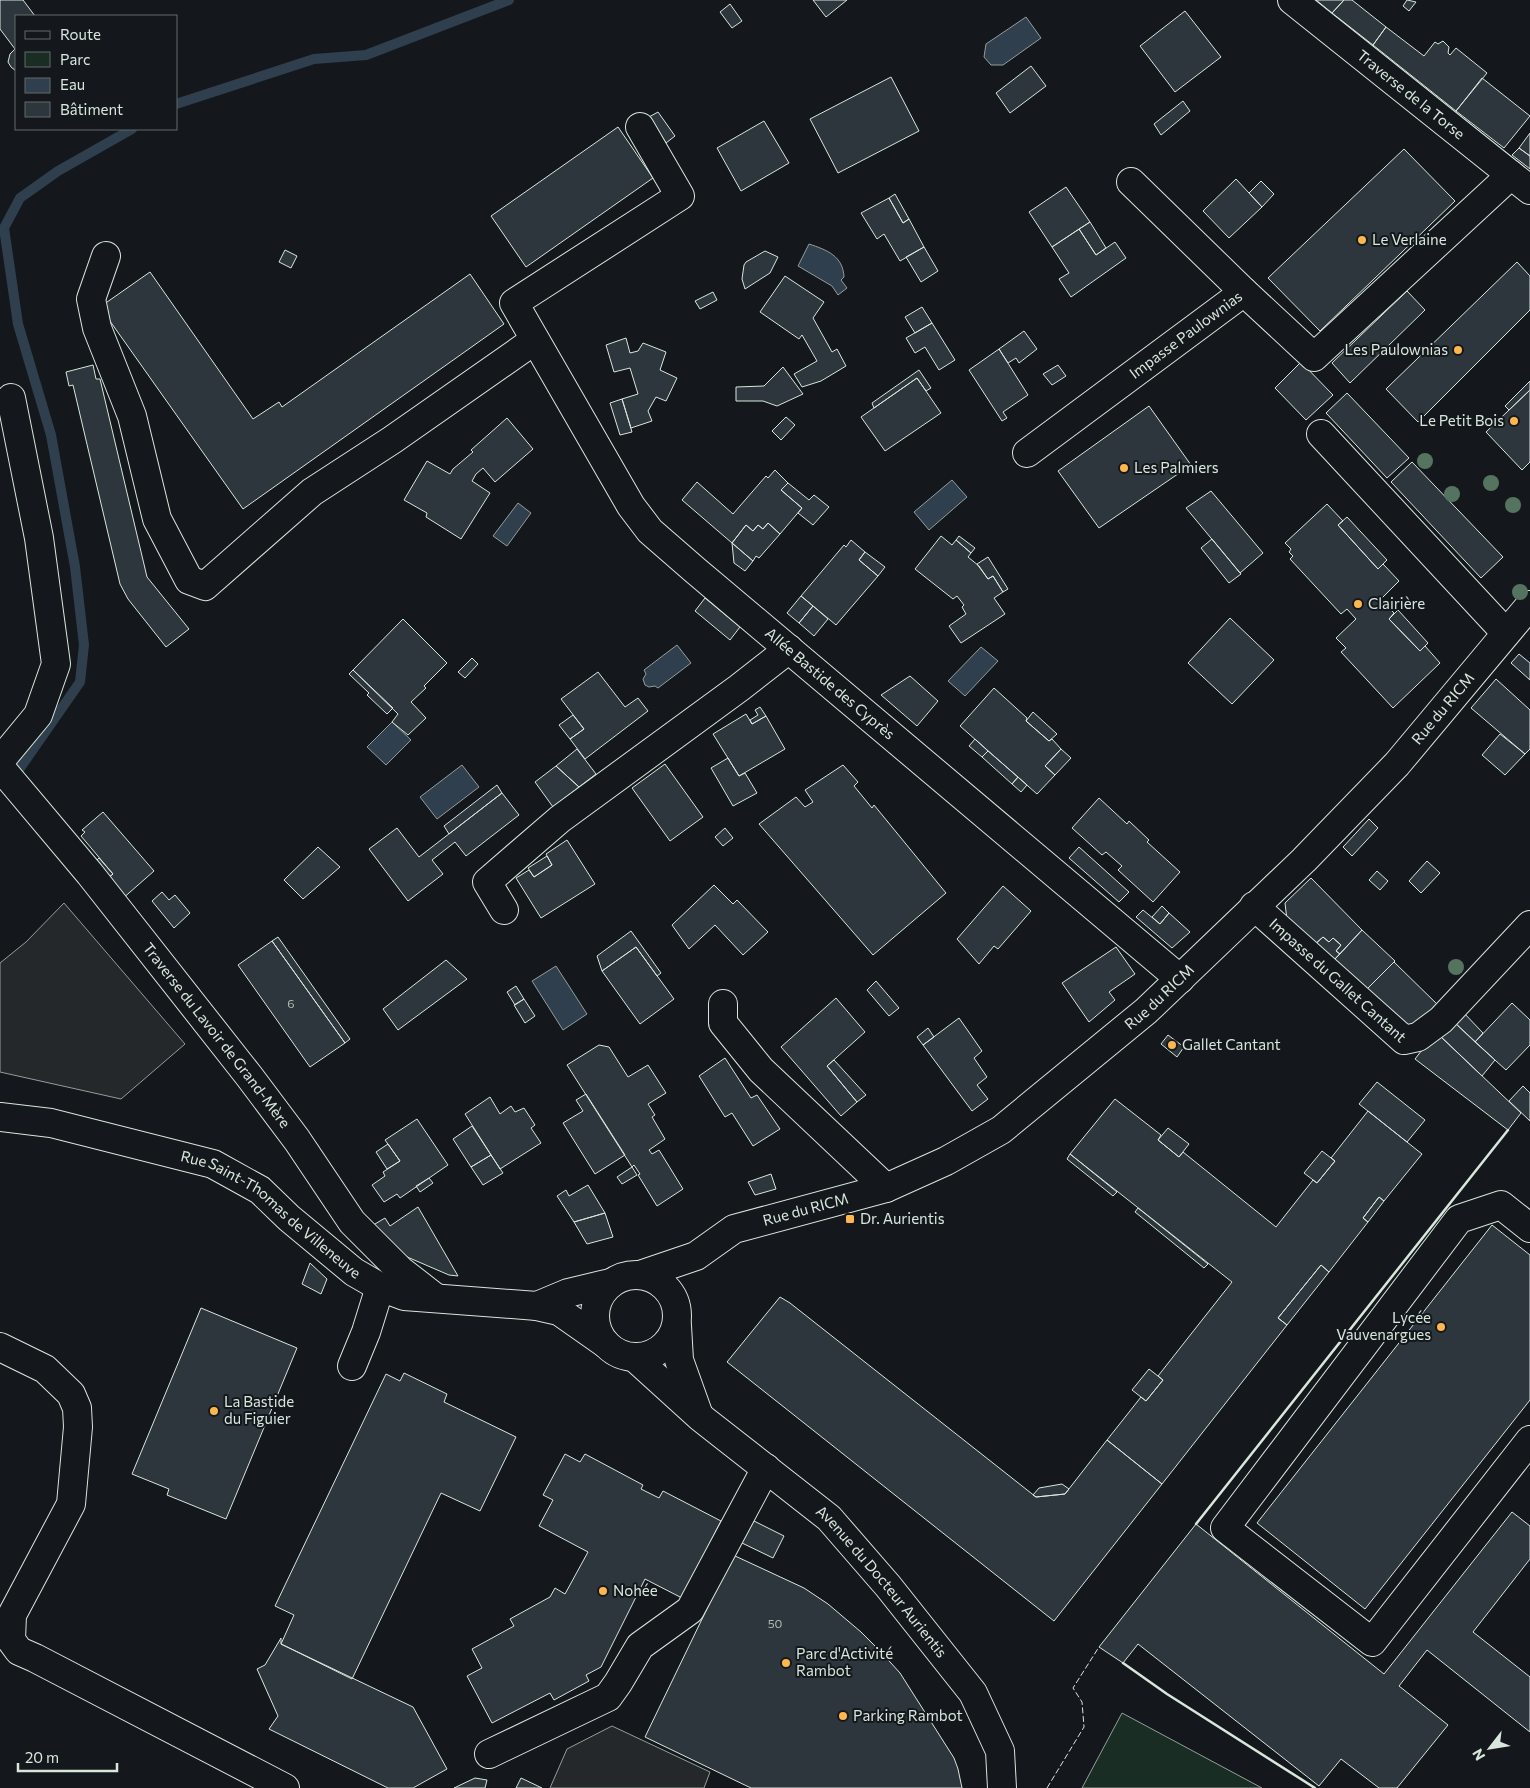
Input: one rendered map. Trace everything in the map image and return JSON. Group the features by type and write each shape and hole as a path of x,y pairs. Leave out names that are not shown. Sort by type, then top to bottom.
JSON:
{"main road":[{"name":"Traverse de la Torse","path":"1292,0 1520,182"},
{"name":"Allée Bastide des Cyprès","path":"640,127 680,196 514,303 631,506 650,530 1180,979"},
{"path":"1131,182 1244,292"},
{"name":"Impasse Paulownias","path":"1027,453 1244,292 1314,357 1520,182"},
{"path":"106,256 91,299 97,328 132,416 157,519 189,580 205,586 312,492 392,440 535,340"},
{"name":"Traverse du Lavoir de Grand-Mère","path":"11,398 39,538 56,664 38,715 6,772 90,874 249,1076 296,1140 352,1222 400,1270 436,1298"},
{"path":"1321,434 1506,633"},
{"name":"Rue du RICM","path":"640,1274 696,1256 734,1230 886,1188 946,1161 1001,1130 1146,1011 1304,860 1397,764 1530,605"},
{"path":"504,910 487,882 560,819 739,688 789,649"},
{"name":"Impasse du Gallet Cantant","path":"1254,906 1404,1040 1418,1037 1441,1020 1530,925"},
{"path":"723,1004 723,1023 761,1070 886,1188"},
{"name":"Rue Saint-Thomas de Villeneuve","path":"0,1117 52,1123 213,1164 260,1190 289,1218 354,1272 380,1287 404,1296 538,1306 559,1311 606,1344"},
{"path":"1530,1228 1501,1205 1459,1219 1225,1528 1372,1642 1530,1440"},
{"path":"696,1256 677,1317 670,1340 660,1350 648,1356 636,1358 618,1354 606,1344 596,1328 595,1312 600,1294 610,1284 627,1275 640,1274 658,1281 664,1286 670,1292 677,1317 679,1360 700,1417"},
{"name":"Rue Saint-Thomas de Villeneuve","path":"538,1306 568,1293 610,1284"},
{"path":"352,1366 366,1332 380,1287"},
{"path":"0,1347 45,1369 71,1394 77,1408 78,1428 71,1504 12,1615 11,1640 18,1651 36,1658 286,1788"},
{"name":"Avenue du Docteur Aurientis","path":"636,1358 700,1417 829,1518 888,1586 973,1693 1000,1751 1002,1788"},
{"path":"489,1754 608,1697 640,1646 690,1610 766,1468"}],"green space":[{"path":"1122,1713 1262,1788 1082,1788"}],"shaded area":[{"path":"64,903 185,1044 121,1099 0,1072 0,963 26,942"},
{"path":"612,1726 710,1772 704,1788 550,1788 567,1749"}],"water":[{"path":"1026,17 1041,38 1003,65 991,65 984,57 986,44"},
{"path":"809,244 833,255 841,264 844,277 841,280 847,288 838,295 832,286 798,266"},
{"path":"952,480 967,497 929,530 914,512"},
{"path":"518,503 531,513 507,546 493,536"},
{"path":"677,645 691,663 658,688 645,685 643,679 646,674 644,670"},
{"path":"981,647 998,661 965,696 948,681"},
{"path":"392,722 411,740 386,765 367,747"},
{"path":"462,765 479,787 437,819 420,797"},
{"path":"556,966 587,1014 563,1030 532,981"}],"building":[{"path":"0,0 23,0 34,15 15,15 15,49 0,29"},
{"path":"813,0 847,0 826,17"},
{"path":"1316,0 1344,0 1332,13"},
{"path":"1344,0 1352,0 1386,27 1373,45 1332,13"},
{"path":"1407,0 1416,2 1409,11 1403,6"},
{"path":"730,4 742,21 732,28 720,12"},
{"path":"1185,11 1221,57 1175,92 1140,46"},
{"path":"1386,27 1424,56 1435,42 1438,44 1443,41 1449,47 1448,53 1450,55 1456,48 1487,73 1456,111 1373,45"},
{"path":"15,49 15,70 8,62 10,54"},
{"path":"1031,66 1046,86 1010,113 996,93"},
{"path":"891,77 919,131 838,173 810,119"},
{"path":"1482,78 1530,116 1504,148 1456,111"},
{"path":"1183,101 1190,111 1161,135 1154,124"},
{"path":"658,112 675,136 666,143 649,117"},
{"path":"764,121 789,163 741,191 717,148"},
{"path":"618,127 653,178 526,267 491,216"},
{"path":"1530,133 1530,156 1519,148"},
{"path":"1519,148 1530,156 1530,169 1512,155"},
{"name":"Le Verlaine","path":"1404,149 1455,201 1320,331 1268,278"},
{"path":"1236,179 1262,207 1229,238 1203,211"},
{"path":"1261,181 1274,194 1262,207 1249,193"},
{"path":"1066,187 1090,222 1052,247 1029,212"},
{"path":"895,194 909,219 903,223 889,198"},
{"path":"889,198 903,223 909,219 924,247 900,261 884,234 877,239 861,213"},
{"path":"1090,222 1106,248 1096,255 1079,229"},
{"path":"1079,229 1096,255 1115,242 1126,258 1071,297 1059,279 1069,273 1052,247"},
{"path":"924,247 938,271 921,282 906,257"},
{"path":"285,250 297,256 291,268 279,262"},
{"path":"765,251 778,257 770,273 745,289 742,279 744,265"},
{"name":"Les Paulownias","path":"1517,262 1530,276 1530,310 1418,422 1386,389"},
{"path":"150,272 253,419 279,402 282,407 470,274 504,324 243,509 100,307"},
{"path":"785,276 824,302 813,318 832,352 837,349 846,366 821,381 802,387 794,374 817,361 802,335 799,339 760,312"},
{"path":"1407,291 1425,310 1350,383 1332,363"},
{"path":"713,292 717,300 700,309 695,301"},
{"path":"922,307 932,323 915,333 905,317"},
{"path":"932,323 955,360 939,370 925,347 915,353 906,338"},
{"path":"1024,331 1037,349 1019,363 1016,358 1008,363 999,349"},
{"path":"626,338 630,353 638,351 643,343 666,352 660,370 677,378 666,401 656,397 648,411 652,421 631,428 622,399 638,394 630,368 614,372 606,345"},
{"path":"999,349 1028,395 1003,412 1007,418 1002,421 969,370"},
{"path":"1301,362 1333,395 1306,420 1275,388"},
{"path":"93,365 96,379 100,379 147,577 189,629 166,647 128,599 120,584 73,385 69,386 66,372"},
{"path":"1058,365 1066,376 1052,385 1043,374"},
{"path":"783,367 803,394 777,406 763,401 736,401 736,387 764,386"},
{"path":"919,370 931,388 926,391 917,378 874,408 872,403"},
{"path":"917,378 941,413 885,451 861,417"},
{"path":"1530,381 1530,390 1509,410 1505,406"},
{"name":"Le Petit Bois","path":"1530,390 1530,462 1522,470 1486,432"},
{"path":"1347,393 1409,458 1387,478 1326,413"},
{"path":"622,399 632,432 620,435 610,403"},
{"name":"Les Palmiers","path":"1149,406 1191,465 1099,528 1058,471"},
{"path":"786,417 795,425 781,440 772,431"},
{"path":"507,418 533,449 495,482 483,468 476,474 472,481 490,493 461,539 426,517 427,513 404,500 427,461 450,474 453,469 473,452 471,450"},
{"path":"1412,462 1503,557 1481,578 1391,482"},
{"path":"775,470 788,483 781,490 802,508 780,534 768,523 763,529 758,525 753,531 746,525 732,543 682,500 697,482 733,514 766,476 768,478"},
{"path":"788,483 809,500 814,495 829,507 813,525 798,513 802,508 781,490"},
{"path":"1211,491 1263,553 1240,573 1186,508"},
{"name":"Clairière","path":"1327,504 1343,521 1338,525 1378,569 1383,564 1399,581 1381,599 1394,613 1389,619 1420,651 1425,646 1440,663 1393,708 1341,652 1346,648 1336,638 1356,619 1347,609 1341,614 1290,559 1293,556 1289,552 1291,549 1285,543"},
{"path":"1347,517 1387,560 1378,569 1338,525"},
{"path":"768,523 780,534 759,558 756,556 753,561 732,543 746,525 753,531 758,525 763,529"},
{"path":"941,536 952,545 956,540 971,553 968,557 979,566 988,579 993,576 1003,592 994,598 1005,614 961,643 949,626 966,614 962,607 964,605 957,596 953,599 915,569"},
{"path":"959,536 975,548 971,553 956,540"},
{"path":"1212,539 1241,574 1229,583 1201,548"},
{"path":"851,540 865,552 859,560 878,576 836,625 801,596 844,545 846,547"},
{"path":"732,543 753,561 745,571 734,563"},
{"path":"865,552 885,567 878,576 859,560"},
{"path":"988,557 1008,589 1003,592 993,576 988,579 977,564"},
{"path":"801,596 813,606 799,623 787,613"},
{"path":"705,598 740,627 730,640 695,611"},
{"path":"813,606 828,619 814,636 799,623"},
{"path":"1398,610 1428,643 1420,651 1389,619"},
{"path":"1230,618 1274,660 1232,704 1188,663"},
{"path":"403,619 447,663 424,686 426,688 411,702 426,718 408,735 392,722 398,714 353,670"},
{"path":"1519,654 1530,663 1530,680 1511,663"},
{"path":"472,658 478,664 465,678 458,672"},
{"path":"353,670 393,708 387,714 349,674"},
{"path":"598,672 625,707 638,698 648,711 585,759 570,739 584,729 561,699"},
{"path":"910,676 938,701 917,726 881,695"},
{"path":"1496,679 1530,710 1530,749 1525,754 1471,708"},
{"path":"994,688 1027,718 1026,721 1049,741 1052,739 1061,749 1045,766 1055,775 1037,794 960,726"},
{"path":"760,707 766,716 752,724 750,720 758,715 755,710"},
{"path":"1033,712 1057,734 1049,741 1026,721"},
{"path":"746,714 752,724 766,716 785,749 739,776 713,734"},
{"path":"573,715 584,729 570,739 559,725"},
{"path":"1500,734 1525,754 1505,775 1482,755"},
{"path":"975,739 988,751 982,757 969,746"},
{"path":"577,749 596,774 579,787 556,766"},
{"path":"1061,749 1071,758 1055,775 1045,766"},
{"path":"988,751 1018,777 1012,784 982,757"},
{"path":"728,758 739,776 745,773 757,793 733,806 711,768"},
{"path":"665,764 703,817 670,841 632,788"},
{"path":"843,765 858,782 854,786 872,808 874,805 946,893 873,955 759,824 796,797 805,807 813,802 805,790"},
{"path":"556,766 579,787 553,807 535,782"},
{"path":"1018,777 1027,785 1021,792 1012,784"},
{"path":"497,785 502,793 449,834 444,826"},
{"path":"502,793 519,815 466,856 455,842 432,860 443,874 408,901 369,849 397,828 419,857"},
{"path":"1099,798 1127,824 1129,821 1149,840 1147,842 1180,872 1153,902 1118,870 1122,866 1106,852 1102,855 1072,828"},
{"path":"103,812 154,871 121,900 105,881 113,874 81,836 85,832 82,830"},
{"path":"1369,819 1378,828 1352,856 1343,847"},
{"path":"725,828 733,838 723,846 715,837"},
{"path":"567,840 595,884 541,918 516,878 529,870 534,877 552,865 546,854"},
{"path":"318,847 340,867 303,899 284,880"},
{"path":"1079,847 1129,892 1119,902 1069,858"},
{"path":"547,856 552,865 534,877 528,868"},
{"path":"99,858 113,874 108,878 95,862"},
{"path":"1427,861 1440,873 1421,893 1409,881"},
{"path":"1377,871 1388,881 1380,890 1369,880"},
{"path":"1311,878 1362,930 1340,954 1336,951 1341,945 1333,938 1329,942 1323,937 1313,946 1287,920 1285,903"},
{"path":"714,885 733,904 737,900 768,932 743,955 715,925 689,949 672,925"},
{"path":"1003,886 1031,911 998,949 994,946 979,964 957,939"},
{"path":"162,892 169,900 175,895 190,913 174,928 152,901"},
{"path":"1162,906 1169,913 1160,924 1152,917"},
{"path":"1143,910 1160,924 1169,913 1190,932 1172,948 1136,917"},
{"path":"1362,930 1395,961 1365,991 1332,962"},
{"path":"631,931 661,973 657,976 636,947 602,971 597,956"},
{"path":"278,937 350,1039 345,1043 272,941"},
{"path":"1323,937 1329,942 1333,938 1341,945 1336,951 1340,954 1332,962 1313,946"},
{"path":"272,941 345,1043 310,1067 238,965"},
{"path":"636,947 674,999 640,1024 602,971"},
{"path":"1116,947 1135,974 1109,992 1115,1000 1089,1022 1062,983"},
{"path":"446,960 467,979 398,1030 383,1009"},
{"path":"1394,962 1440,1007 1410,1028 1365,991"},
{"path":"876,981 899,1008 889,1016 867,990"},
{"path":"516,986 524,999 515,1005 507,992"},
{"path":"836,998 865,1032 827,1066 857,1102 841,1116 781,1047"},
{"path":"524,999 535,1016 525,1023 514,1005"},
{"path":"1512,1003 1530,1020 1530,1045 1506,1070 1475,1042"},
{"path":"1463,1012 1483,1033 1475,1042 1454,1022"},
{"path":"959,1018 982,1051 974,1058 987,1077 977,1085 988,1099 972,1111 923,1045"},
{"path":"1454,1022 1495,1060 1482,1076 1441,1037"},
{"path":"928,1028 934,1037 923,1045 917,1037"},
{"path":"1436,1032 1521,1113 1508,1130 1415,1059"},
{"name":"Gallet Cantant","path":"1168,1035 1184,1047 1177,1057 1161,1044"},
{"path":"599,1045 609,1047 628,1077 648,1065 666,1093 648,1104 655,1115 652,1117 665,1139 649,1150 652,1154 659,1150 683,1189 657,1206 638,1175 640,1174 634,1165 632,1167 567,1065"},
{"path":"725,1058 751,1098 757,1095 780,1129 753,1146 732,1113 725,1117 699,1076"},
{"path":"834,1060 866,1095 857,1102 827,1066"},
{"path":"1377,1082 1425,1120 1407,1142 1359,1104"},
{"path":"1523,1086 1530,1093 1530,1121 1509,1101"},
{"path":"586,1094 625,1155 595,1174 563,1123 583,1111 576,1100"},
{"path":"490,1097 500,1114 511,1106 515,1112 524,1108 535,1125 531,1128 541,1143 500,1169 465,1114"},
{"path":"1115,1099 1161,1135 1158,1140 1179,1157 1183,1152 1276,1227 1313,1180 1317,1183 1335,1161 1331,1158 1368,1111 1422,1154 1384,1201 1379,1197 1363,1218 1368,1222 1329,1272 1321,1265 1278,1318 1287,1325 1162,1484 1107,1440 1141,1397 1146,1401 1163,1380 1158,1376 1232,1282 1070,1154"},
{"path":"417,1119 448,1165 400,1198 397,1194 384,1202 372,1185 385,1176 383,1172 400,1161 385,1140"},
{"path":"472,1126 491,1155 471,1167 453,1139"},
{"path":"1168,1128 1189,1144 1179,1157 1158,1140"},
{"path":"388,1144 400,1161 387,1169 376,1152"},
{"path":"1322,1151 1335,1161 1317,1183 1304,1173"},
{"path":"1070,1154 1117,1192 1113,1196 1067,1159"},
{"path":"491,1155 503,1173 483,1185 471,1167"},
{"path":"632,1167 637,1175 622,1184 617,1177"},
{"path":"771,1174 776,1189 755,1195 748,1182"},
{"path":"429,1178 433,1183 420,1192 416,1186"},
{"path":"588,1185 605,1213 574,1222 557,1196 566,1190 569,1196"},
{"path":"1379,1197 1384,1201 1368,1222 1363,1218"},
{"path":"418,1207 458,1276 449,1275 398,1253 370,1227 385,1218 390,1226"},
{"path":"1138,1208 1208,1264 1204,1268 1135,1212"},
{"path":"605,1213 613,1237 587,1244 574,1222"},
{"path":"1492,1225 1530,1255 1530,1400 1365,1609 1257,1523"},
{"path":"310,1263 327,1279 321,1294 302,1284"},
{"path":"1321,1265 1329,1272 1287,1325 1278,1318"},
{"path":"780,1297 1036,1497 1065,1494 1107,1440 1162,1484 1054,1621 727,1362"},
{"name":"La Bastide du Figuier","path":"201,1308 297,1348 226,1519 167,1495 169,1489 132,1474"},
{"path":"1149,1369 1163,1380 1146,1401 1132,1390"},
{"path":"404,1373 447,1394 444,1402 516,1437 480,1511 441,1493 352,1679 281,1644 294,1615 275,1606 386,1374 400,1381"},
{"name":"Nohée","path":"565,1454 580,1462 585,1454 643,1485 641,1489 659,1498 663,1491 721,1521 682,1598 645,1579 601,1667 586,1675 589,1681 554,1700 550,1693 492,1723 467,1676 482,1668 472,1649 514,1626 510,1619 550,1597 555,1588 565,1594 588,1552 539,1526 553,1500 543,1495"},
{"path":"1062,1484 1069,1489 1065,1494 1036,1497 1033,1495 1039,1488"},
{"path":"1512,1512 1530,1526 1530,1559 1473,1632 1530,1677 1530,1732 1427,1650 1399,1686 1448,1725 1397,1788 1379,1788 1341,1759 1319,1786 1138,1644 1123,1663 1099,1647 1196,1524 1384,1674"},
{"path":"750,1519 784,1536 773,1558 740,1542"},
{"name":"Parc d'Activité Rambot","path":"733,1555 804,1588 828,1604 881,1652 900,1673 954,1758 962,1788 751,1788 645,1737"},
{"path":"281,1638 281,1644 413,1707 447,1769 413,1788 388,1788 269,1729 278,1716 257,1669 265,1665"},
{"path":"475,1778 487,1780 485,1788 454,1788"},
{"path":"521,1778 542,1788 516,1788"}],"waterway":[{"path":"178,103 314,59 366,55 509,0"},
{"path":"10,778 18,771 80,682 84,645 75,567 51,435 18,324 4,228 20,198 58,171 130,130"}],"fence":[{"path":"1047,1788 1084,1727 1082,1702 1073,1688 1099,1647"}],"wall":[{"path":"1196,1524 1508,1130"},
{"path":"1123,1663 1167,1694 1315,1788"}],"place":[{"name":"Le Verlaine","path":"1362,240"},
{"name":"Les Paulownias","path":"1458,350"},
{"name":"Le Petit Bois","path":"1514,421"},
{"name":"Les Palmiers","path":"1124,468"},
{"name":"Clairière","path":"1358,604"},
{"name":"Gallet Cantant","path":"1172,1045"},
{"name":"Dr. Aurientis","path":"850,1219"},
{"name":"Lycée Vauvenargues","path":"1441,1327"},
{"name":"La Bastide du Figuier","path":"214,1411"},
{"name":"Nohée","path":"603,1591"},
{"name":"Parc d'Activité Rambot","path":"786,1663"},
{"name":"Parking Rambot","path":"843,1716"}]}
